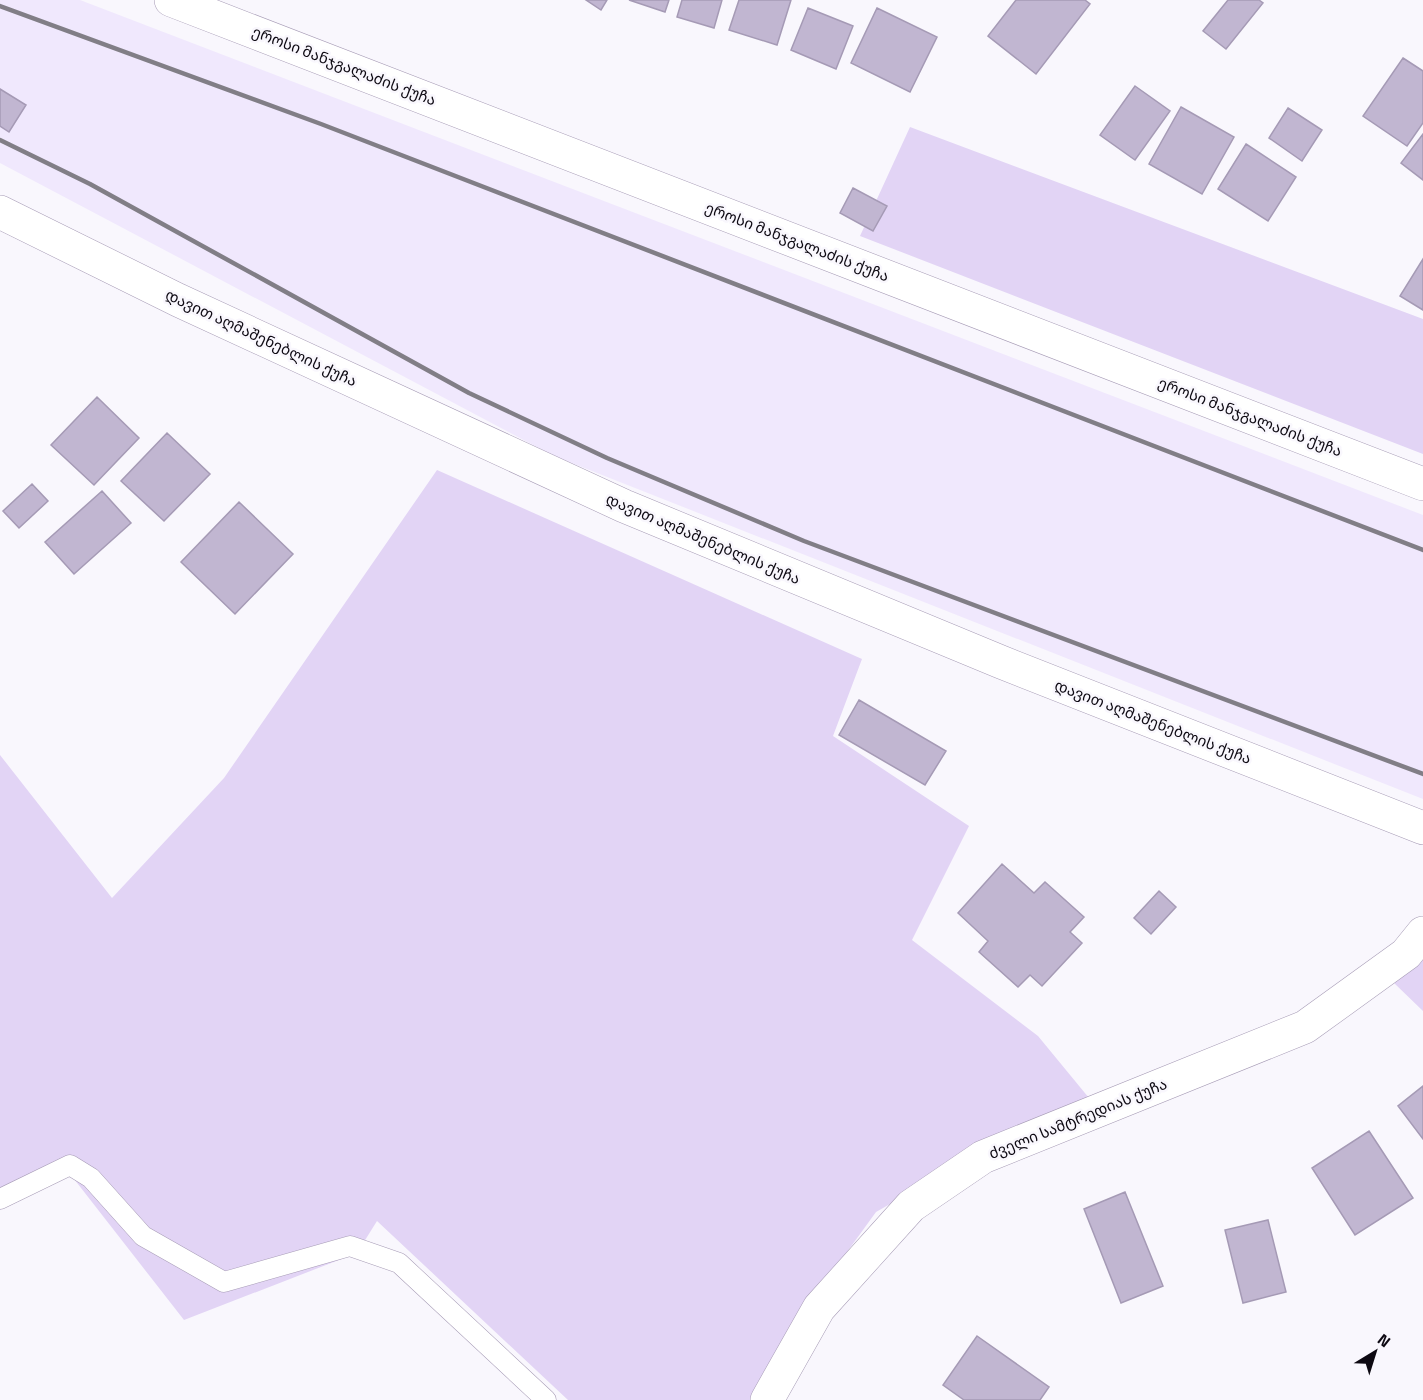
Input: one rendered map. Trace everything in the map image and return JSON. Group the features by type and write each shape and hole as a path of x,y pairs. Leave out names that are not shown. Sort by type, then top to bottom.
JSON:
{"street":[{"name":"ეროსი მანჯგალაძის ქუჩა","path":"171,0 239,13 1423,484"},
{"name":"დავით აღმაშენებლის ქუჩა","path":"0,212 178,300 624,506 1001,663 1423,828"},
{"name":"ძველი სამტრედიას ქუჩა","path":"767,1400 819,1308 911,1206 983,1157 1305,1027 1406,954 1423,933"}],"lane":[{"path":"0,1199 70,1165 91,1178 143,1236 224,1282 350,1246 399,1263 546,1400"}],"shaded area":[{"path":"0,0 80,0 1423,515 1423,799 554,456 0,163"},
{"path":"910,127 1423,319 1423,454 860,236"},
{"path":"437,470 862,659 833,736 969,826 912,940 1038,1036 1089,1098 1011,1135 876,1212 810,1303 763,1400 568,1400 377,1221 357,1253 184,1320 67,1170 0,1210 0,755 112,898 224,778"},
{"path":"1423,960 1423,1011 1394,983"}],"building":[{"path":"586,0 607,0 601,10"},
{"path":"629,0 669,0 665,12"},
{"path":"682,0 722,0 714,28 677,17"},
{"path":"739,0 791,0 777,45 729,30"},
{"path":"1016,0 1085,0 1090,4 1036,74 988,36"},
{"path":"1228,0 1259,0 1263,3 1226,49 1203,31"},
{"path":"808,8 853,26 836,69 791,50"},
{"path":"877,8 937,37 910,92 851,63"},
{"path":"1403,58 1423,71 1423,123 1407,146 1363,116"},
{"path":"1135,86 1170,111 1135,160 1100,135"},
{"path":"0,89 26,105 9,132 0,126"},
{"path":"1181,107 1234,137 1202,194 1149,164"},
{"path":"1288,108 1322,130 1302,161 1269,138"},
{"path":"1423,134 1423,180 1401,163"},
{"path":"1246,144 1296,177 1268,221 1218,189"},
{"path":"853,188 887,206 873,231 840,213"},
{"path":"1423,259 1423,310 1400,296"},
{"path":"97,397 139,438 94,485 51,445"},
{"path":"167,433 210,474 164,521 121,481"},
{"path":"32,484 48,501 19,528 3,511"},
{"path":"102,491 131,523 74,574 45,542"},
{"path":"239,502 293,554 235,614 181,562"},
{"path":"859,700 946,751 925,785 839,735"},
{"path":"1002,864 1034,893 1045,882 1084,917 1070,932 1082,943 1042,986 1030,975 1018,987 979,952 988,941 958,913"},
{"path":"1159,891 1176,907 1151,934 1134,918"},
{"path":"1423,1086 1423,1139 1398,1106"},
{"path":"1369,1131 1413,1198 1355,1235 1312,1168"},
{"path":"1125,1192 1163,1286 1121,1303 1084,1209"},
{"path":"1268,1220 1286,1292 1243,1303 1225,1230"},
{"path":"977,1336 1049,1387 1040,1400 964,1400 943,1385"}],"railway":[{"path":"0,6 321,124 1423,550"},
{"path":"0,140 90,184 469,393 607,458 804,541 1423,774"}]}
